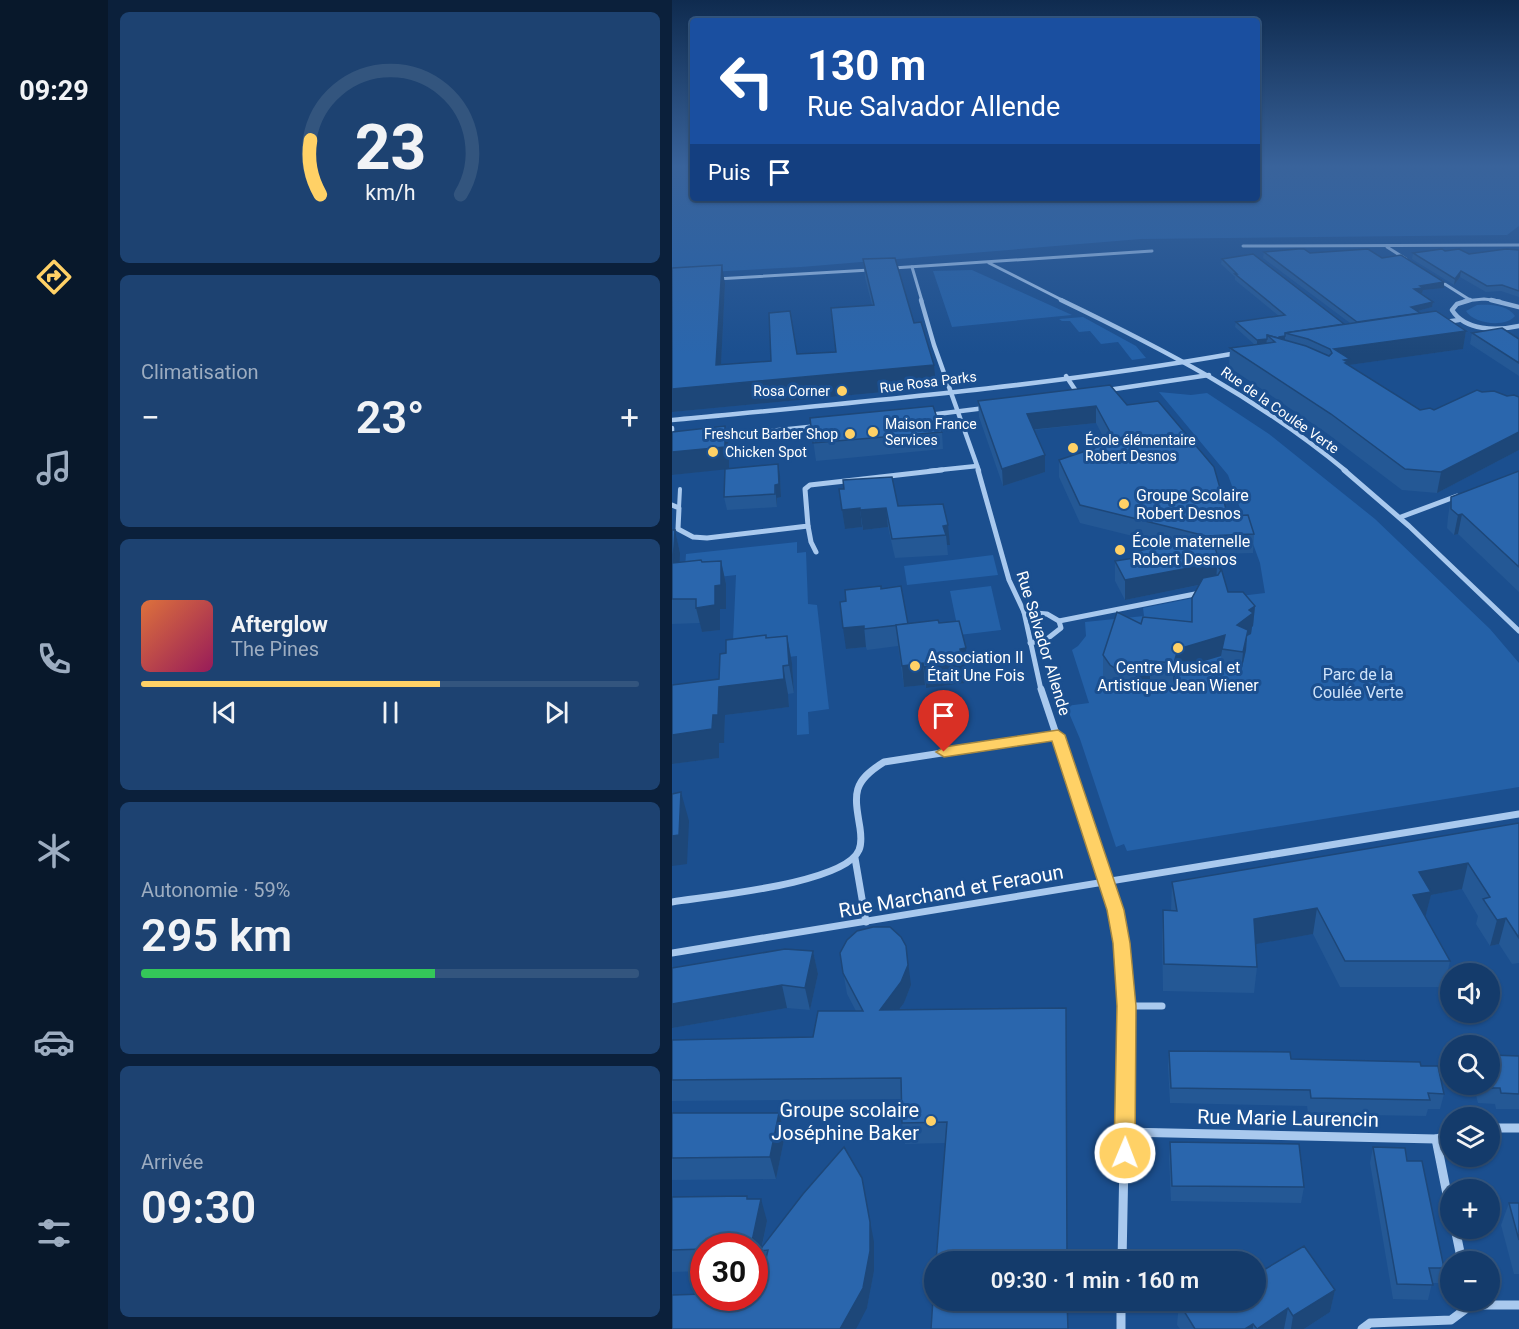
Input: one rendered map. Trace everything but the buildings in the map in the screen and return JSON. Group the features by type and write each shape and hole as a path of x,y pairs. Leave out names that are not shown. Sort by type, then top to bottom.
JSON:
{"street":[{"path":"1249,252 1243,246 1519,245"},
{"path":"1386,247 1414,264"},
{"path":"889,268 1152,251"},
{"name":"Rue de la Coulée Verte","path":"988,263 1186,362 1291,429 1401,517 1519,631"},
{"name":"Rue Salvador Allende","path":"866,922 855,858 860,843 855,787 870,768 898,759 1058,735 1038,677 1024,612 1009,580 977,466 934,345 912,267"},
{"path":"707,280 878,269"},
{"path":"1434,277 1470,300"},
{"path":"1459,320 1452,310 1460,302 1493,300 1519,307"},
{"path":"1440,322 1459,320 1491,328 1516,327 1519,331"},
{"name":"Rue Rosa Parks","path":"672,420 951,392 1186,362 1245,352"},
{"path":"1101,391 1209,375"},
{"path":"1066,376 1079,394"},
{"path":"1068,396 1090,393"},
{"name":"Rue Rosa Parks","path":"922,416 988,407"},
{"path":"716,437 828,425"},
{"path":"672,428 672,434"},
{"path":"816,552 811,542 804,489 810,485 977,466"},
{"path":"1401,517 1468,492"},
{"path":"672,506 679,508 678,529 693,537 707,538 808,526"},
{"path":"1059,621 1204,592"},
{"path":"1024,612 1040,612 1053,616 1059,621 1061,628 1055,635 1045,640 1030,643"},
{"path":"1058,735 1115,910 1122,943 1127,1006 1122,1251"},
{"name":"Rue Marchand et Feraoun","path":"672,953 1519,814"},
{"path":"672,902 821,876 841,870 855,858"},
{"path":"1500,1128 1519,1128"},
{"name":"Rue Marie Laurencin","path":"1125,1132 1440,1138"},
{"path":"1436,1139 1444,1179"},
{"path":"1500,1304 1519,1305"},
{"path":"1121,1311 1121,1329"},
{"path":"1362,1329 1370,1323 1451,1320 1461,1311"}],"lane":[{"path":"679,508 680,489"},
{"path":"1127,1006 1162,1006"}],"green space":[{"path":"672,229 1515,229 1507,235 1141,239 801,267 672,274"},
{"path":"972,270 1072,315 952,327 933,271"},
{"path":"1477,305 1503,307 1515,316 1504,322 1482,321 1466,311"},
{"path":"1083,317 1136,346 1146,358 1132,360 1118,342 1101,344 1090,331 1079,332 1070,321 1059,319"},
{"name":"Parc de la Coulée Verte","path":"1159,392 1191,395 1207,393 1269,434 1375,519 1490,629 1519,663 1519,787 1127,851 1124,844 1116,847 1080,739 1066,706 1089,703 1072,650 1086,636 1085,622 1144,616 1143,608 1219,593 1232,597 1265,593 1260,563 1228,475"},
{"path":"797,542 797,553 806,552 808,604 817,605 829,709 808,712 809,734 797,735 797,656 732,663 736,575 684,581 686,554"},
{"path":"993,555 998,575 907,585 904,566"},
{"path":"991,586 1001,630 959,635 950,591"}],"place":[{"name":"Rosa Corner","path":"842,391"},
{"name":"Maison France Services","path":"873,432"},
{"name":"Freshcut Barber Shop","path":"850,434"},
{"name":"École élémentaire Robert Desnos","path":"1073,448"},
{"name":"Chicken Spot","path":"713,452"},
{"name":"Groupe Scolaire Robert Desnos","path":"1124,504"},
{"name":"École maternelle Robert Desnos","path":"1120,550"},
{"name":"Centre Musical et Artistique Jean Wiener","path":"1178,648"},
{"name":"Association Il Était Une Fois","path":"915,666"},
{"name":"Groupe scolaire Joséphine Baker","path":"931,1121"}],"route":[{"path":"944,752 1058,735 1115,910 1122,943 1127,1006 1125,1153"}]}
